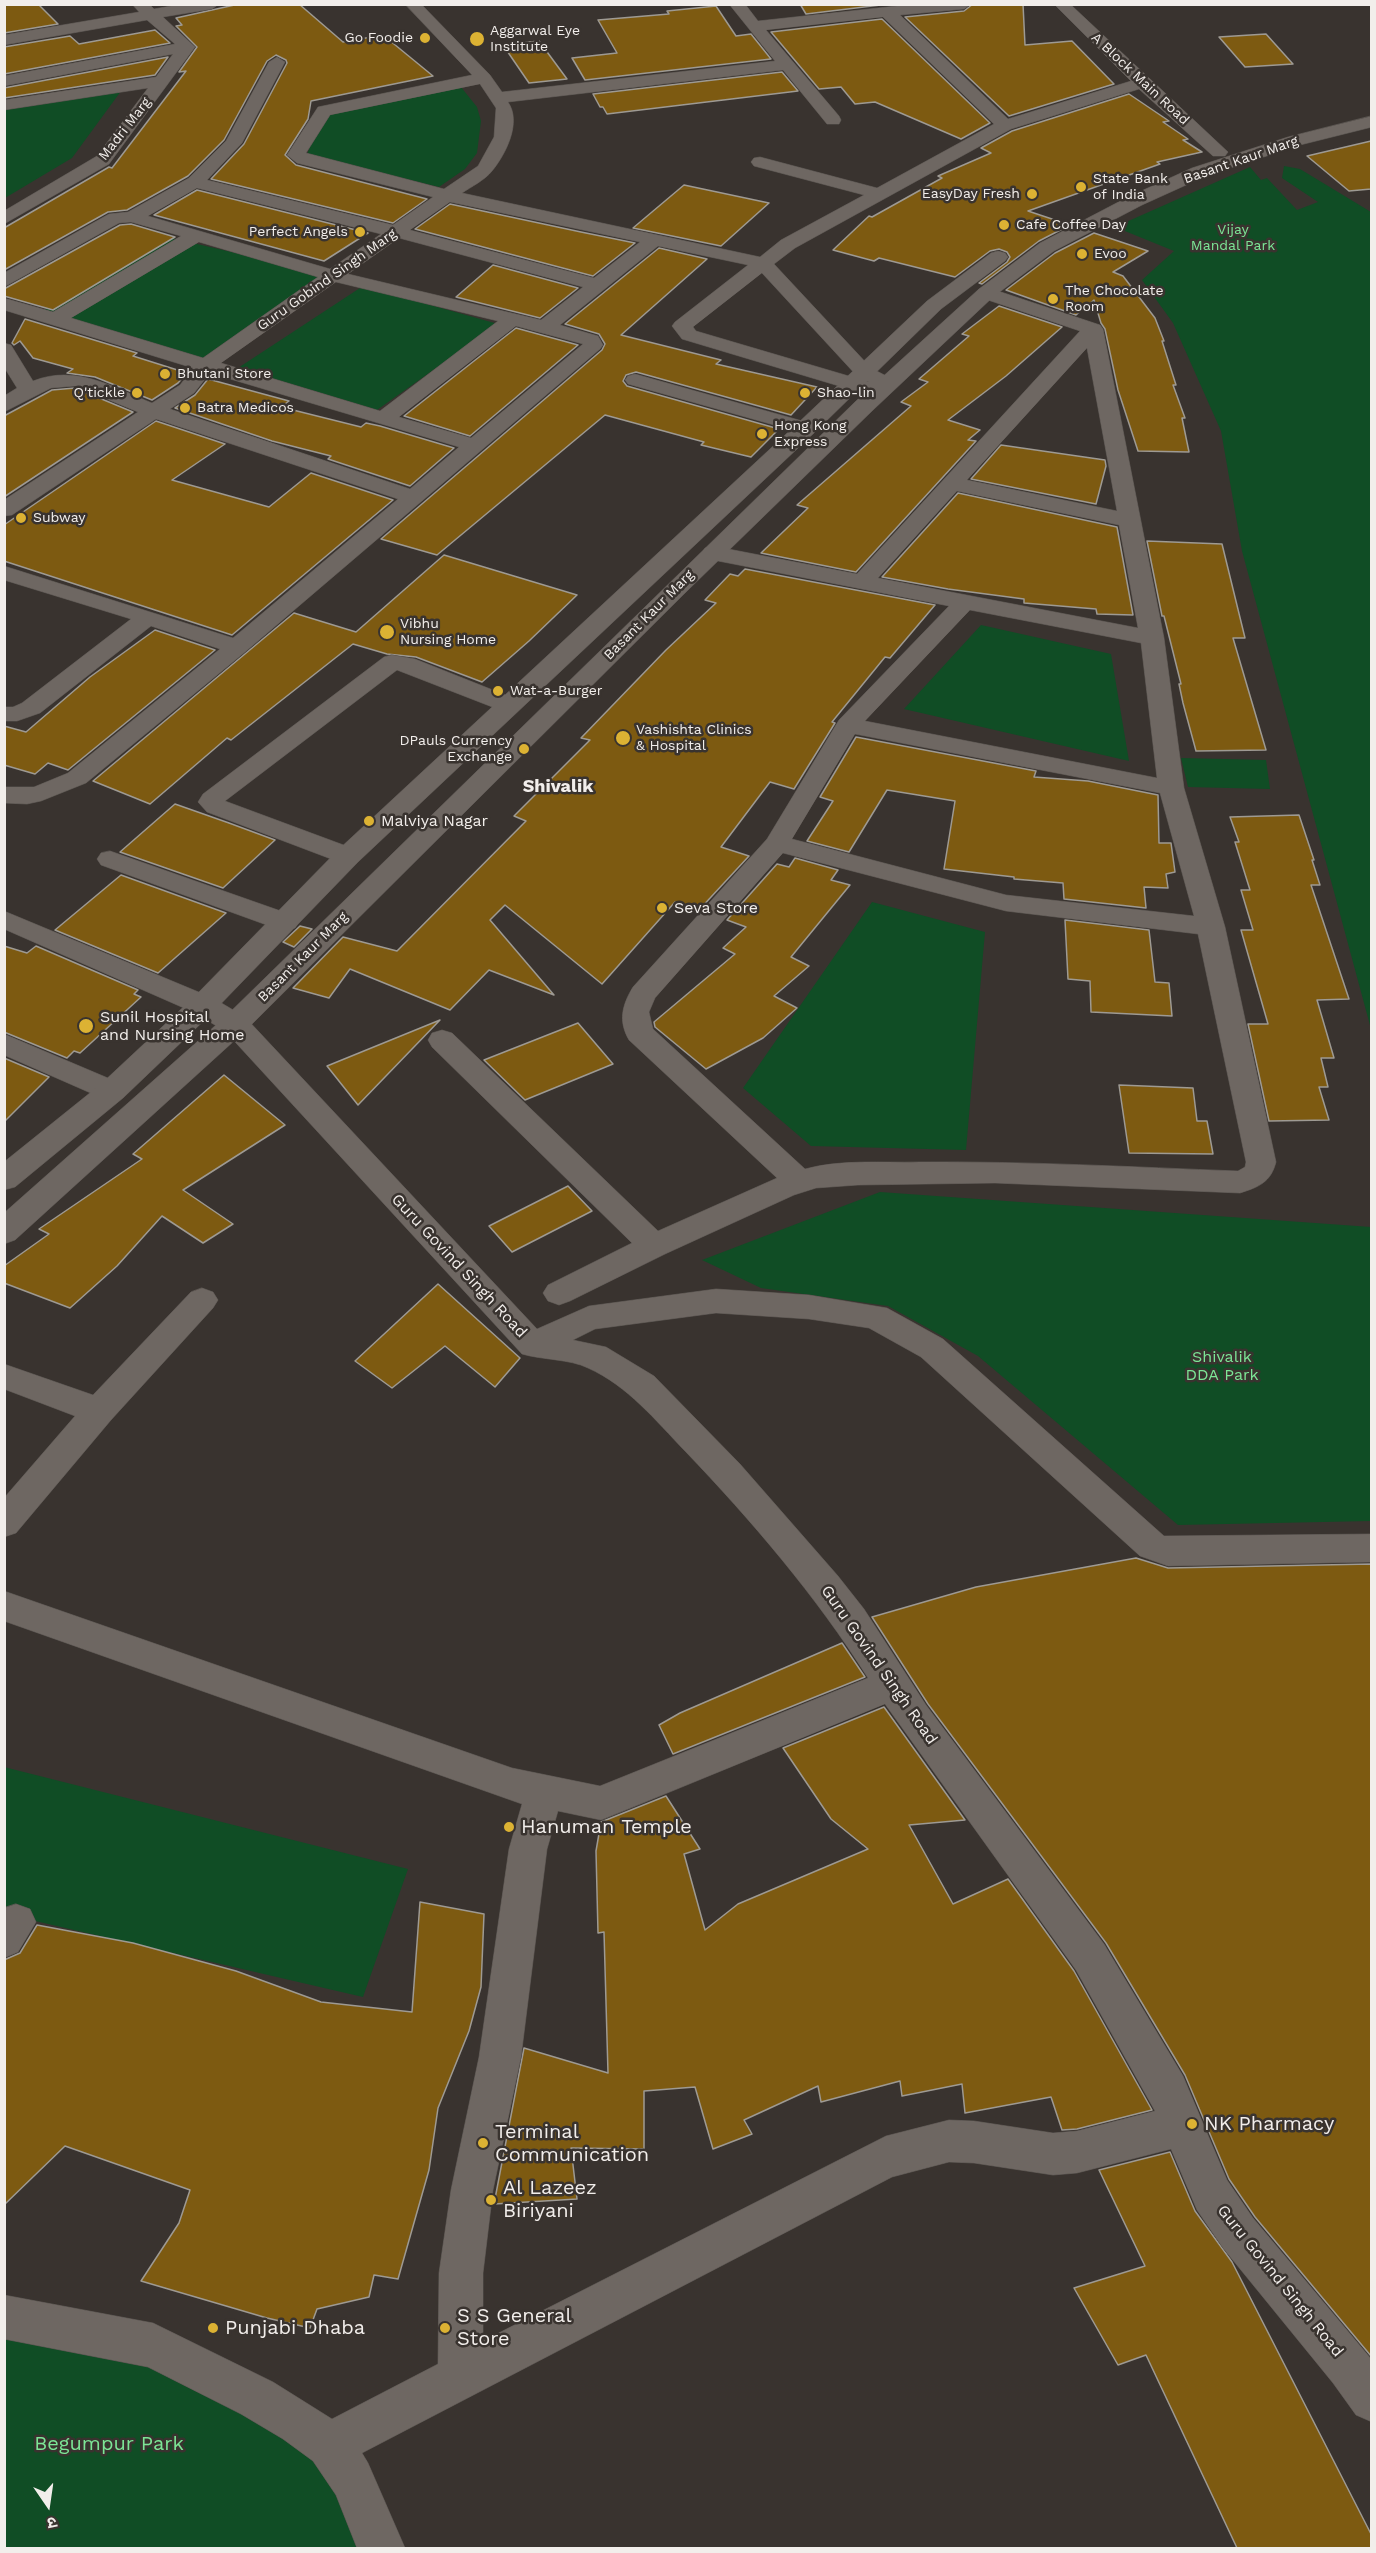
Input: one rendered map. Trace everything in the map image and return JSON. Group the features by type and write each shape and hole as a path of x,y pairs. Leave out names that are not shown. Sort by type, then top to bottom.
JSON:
{"main road":[{"name":"Basant Kaur Marg","path":"4,1179 112,1091 203,1005 348,856 806,428 934,305 1009,248 1116,190 1219,152 1371,111"},
{"name":"Basant Kaur Marg","path":"4,1232 235,1024 713,553 883,388 986,293 1047,247 1135,201 1199,172 1294,141 1371,121"}],"street":[{"path":"4,40 144,10 212,4"},
{"path":"418,10 438,4"},
{"path":"736,4 833,120"},
{"path":"754,26 964,4"},
{"name":"A Block Main Road","path":"1061,4 1142,83 1219,152"},
{"path":"144,10 187,47"},
{"name":"Guru Gobind Singh Marg","path":"4,510 187,389 206,365 485,169 503,137 504,108 484,78 418,10"},
{"path":"888,13 1005,125"},
{"path":"4,81 187,47"},
{"name":"Madri Marg","path":"4,219 103,160 187,47"},
{"path":"132,217 195,182 233,143 277,62"},
{"path":"497,98 787,65"},
{"path":"484,78 324,111 296,155 303,159 449,196 763,263 857,378"},
{"path":"4,105 162,81"},
{"path":"883,388 857,378 689,335 682,326 788,244 1005,125 1142,83"},
{"path":"760,162 879,194"},
{"path":"195,182 597,285"},
{"path":"4,280 115,218 132,217 334,276 586,338 591,340 593,345 237,647 77,778 41,793 27,796 4,795"},
{"path":"55,319 197,235"},
{"path":"544,328 655,239"},
{"path":"986,293 1093,329"},
{"path":"4,304 474,445"},
{"path":"383,419 513,320"},
{"path":"862,582 1093,329"},
{"path":"559,1293 654,1246 799,1181 858,1174 995,1172 1240,1182 1253,1178 1259,1172 1261,1162 1211,927 1171,788 1152,638 1093,329"},
{"path":"4,349 28,390"},
{"path":"4,406 28,390 48,382 77,380 154,411 412,497"},
{"path":"635,380 806,428"},
{"path":"952,483 1129,520"},
{"path":"713,553 1152,638"},
{"path":"4,573 237,647"},
{"path":"799,1181 639,1033 635,1012 643,994 777,843 848,725 965,602"},
{"path":"4,714 17,714 31,708 148,617"},
{"path":"348,856 216,807 211,802 212,799 392,662 407,664 509,705"},
{"path":"848,725 1171,788"},
{"path":"777,843 1006,903 1211,927"},
{"path":"110,858 285,922"},
{"name":"Guru Govind Singh Road","path":"4,919 203,1005 235,1024 533,1345 595,1356 642,1385 728,1474 799,1554 851,1620 892,1685 1090,1957 1168,2091 1212,2195 1238,2233 1349,2367 1371,2399"},
{"path":"442,1040 654,1246"},
{"path":"4,1043 112,1091"},
{"path":"4,1523 99,1411 202,1300"},
{"path":"533,1345 589,1318 716,1301 809,1307 876,1317 932,1348 1152,1546 1168,1552 1371,1548"},
{"path":"4,1376 99,1411"},
{"path":"4,1606 512,1785 601,1803 892,1685"},
{"path":"461,2376 461,2273 471,2200 500,2057 528,1849 545,1791"},
{"path":"329,2445 886,2157 949,2141 974,2142 1053,2154 1077,2152 1181,2125"},
{"path":"4,2317 153,2344 257,2398 299,2423 329,2445 352,2479 381,2548"}],"green space":[{"path":"124,87 72,158 5,198 5,107"},
{"path":"461,87 477,107 481,121 477,153 465,169 439,187 307,155 320,116"},
{"name":"Vijay Mandal Park","path":"1284,166 1300,169 1371,212 1371,1029 1242,551 1221,431 1173,323 1142,280 1174,251 1115,227 1250,167 1261,180 1267,178 1297,210 1318,202 1282,178"},
{"path":"163,236 334,276 206,365 31,318"},
{"path":"363,286 498,324 377,410 238,368"},
{"path":"981,625 1111,654 1129,761 904,709"},
{"path":"1181,758 1266,760 1270,789 1188,787"},
{"path":"872,902 985,932 966,1150 811,1146 743,1088"},
{"name":"Shivalik DDA Park","path":"880,1192 1371,1227 1371,1521 1178,1525 978,1356 888,1306 761,1288 702,1260"},
{"path":"4,1767 408,1869 363,1997 5,1914"},
{"name":"Begumpur Park","path":"5,2325 257,2398 369,2522 382,2548 5,2548"}],"building":[{"path":"4,4 38,4 58,24 4,33"},
{"path":"239,4 299,4 343,42 383,35 433,76 311,101 308,119 285,155 296,165 427,199 393,223 211,179 244,144 287,63 286,60 276,55 267,61 224,140 188,176 127,210 108,212 4,270 4,228 109,167 112,168 186,71 179,72 197,47 176,26 182,25 176,18"},
{"path":"800,4 889,4 806,14"},
{"path":"973,4 1023,4 1025,45 1072,41 1114,84 1009,116 905,17 964,11"},
{"path":"716,6 736,36 751,34 771,59 585,80 572,58 617,53 598,20 669,14 667,11"},
{"path":"882,19 990,123 961,139 875,102 855,104 841,87 819,89 771,32"},
{"path":"155,30 170,43 4,74 4,47 70,36 79,44"},
{"path":"1266,34 1293,64 1245,67 1219,37"},
{"path":"539,41 567,79 529,83 503,45"},
{"path":"168,57 155,75 4,98 4,88"},
{"path":"782,72 798,91 607,114 593,94"},
{"path":"1129,94 1169,121 1163,122 1188,139 1183,140 1202,152 1157,162 1160,164 1028,211 1070,225 1039,241 982,284 979,283 1007,262 1010,257 1007,252 999,249 990,251 955,277 879,258 874,261 833,250 869,216 872,217 942,178 938,176 991,153 981,148 1012,131"},
{"path":"1371,141 1371,189 1349,191 1307,156"},
{"path":"684,185 769,203 721,246 633,228"},
{"path":"197,190 368,233 324,261 154,215"},
{"path":"450,204 635,243 593,276 415,229"},
{"path":"131,224 175,237 53,310 4,296 4,289 120,225"},
{"path":"1094,233 1148,251 1113,272 1123,276 1155,318 1176,385 1173,385 1185,418 1182,418 1189,452 1138,451 1118,390 1105,329 1094,300 1076,315 1006,290 1055,253"},
{"path":"659,248 707,259 621,335 721,360 716,364 817,387 791,415 636,372 626,375 623,381 627,386 779,429 751,457 701,445 704,442 605,415 437,555 381,539 602,350 605,344 599,334 565,324"},
{"path":"493,265 578,288 540,318 456,297"},
{"path":"999,306 1062,327 1006,376 948,420 980,430 968,440 976,441 856,572 761,553 808,508 797,505 911,406 901,402 928,382 919,379 969,336 962,334"},
{"path":"25,319 137,353 133,356 187,373 178,383 152,400 95,377 67,373 73,369 33,358 20,341 14,345 12,343"},
{"path":"516,328 578,345 470,436 404,416"},
{"path":"208,379 289,401 281,407 361,427 366,423 380,426 454,448 410,486 328,459 331,456 272,441 175,408 195,395"},
{"path":"75,388 133,412 4,497 4,416 52,390"},
{"path":"156,421 225,444 172,480 269,507 311,473 393,500 232,635 4,561 4,525"},
{"path":"1001,445 1105,460 1106,466 1096,504 971,479"},
{"path":"958,493 1117,527 1133,615 1097,614 1096,609 1024,603 1024,599 882,577"},
{"path":"1147,541 1222,544 1245,638 1233,638 1266,750 1196,751 1164,616 1162,616"},
{"path":"444,555 577,595 482,682 416,657 387,654 353,644 231,740 227,738 150,804 93,781 294,613 356,632"},
{"path":"745,569 935,605 890,658 885,657 832,722 835,723 794,789 770,782 721,847 749,856 699,910 675,902 602,984 505,905 490,920 554,995 489,970 450,1010 350,969 329,998 293,988 343,937 397,951 526,821 514,816 590,740 581,738 666,650 716,603 705,600 730,574 738,576"},
{"path":"155,630 215,650 68,770 48,763 35,774 4,765 4,726 26,732 90,677"},
{"path":"856,737 1036,771 1034,777 1088,781 1158,795 1159,843 1171,843 1175,872 1166,874 1168,888 1144,887 1146,908 1064,899 1063,883 944,869 955,801 887,790 849,852 807,841 833,801 820,797"},
{"path":"175,804 275,840 223,888 120,852"},
{"path":"1299,815 1320,885 1311,885 1349,999 1317,1000 1334,1058 1321,1058 1328,1087 1319,1087 1329,1120 1269,1121 1248,1024 1268,1024 1241,930 1253,930 1241,890 1250,890 1235,842 1239,842 1230,817"},
{"path":"795,858 838,870 831,880 850,885 791,957 809,966 774,996 797,1008 763,1038 706,1069 655,1027 654,1022 735,954 723,948 746,927 727,920 777,864 789,867"},
{"path":"121,875 226,913 158,973 55,930"},
{"path":"1065,920 1149,930 1155,982 1169,983 1172,1016 1091,1012 1090,981 1068,979"},
{"path":"300,926 312,929 294,947 283,942"},
{"path":"4,946 27,953 36,946 138,990 134,994 141,997 80,1053 74,1051 67,1058 4,1032"},
{"path":"440,1020 358,1105 327,1066"},
{"path":"578,1023 613,1064 525,1100 484,1060"},
{"path":"4,1058 49,1077 4,1122"},
{"path":"224,1075 285,1125 183,1190 233,1224 203,1243 162,1216 117,1266 70,1308 4,1283 4,1266 49,1234 39,1229 142,1159 133,1154"},
{"path":"1119,1085 1193,1088 1197,1121 1207,1121 1213,1154 1129,1153"},
{"path":"568,1186 592,1211 512,1252 489,1226"},
{"path":"438,1284 520,1358 495,1387 445,1346 392,1388 355,1361"},
{"path":"1136,1558 1168,1568 1371,1564 1371,2356 1255,2217 1229,2179 1185,2075 1106,1943 928,1704 872,1617 976,1587"},
{"path":"842,1643 865,1677 673,1754 659,1725 680,1713"},
{"path":"884,1707 965,1820 909,1825 953,1904 1008,1879 1074,1971 1152,2110 1077,2129 1062,2130 1051,2097 965,2113 962,2084 902,2096 900,2081 821,2102 818,2086 744,2120 752,2134 713,2149 695,2087 644,2091 644,2149 571,2148 577,2199 494,2204 524,2048 608,2073 604,1932 598,1933 596,1851 601,1822 666,1796 700,1849 684,1854 705,1930 738,1904 868,1849 831,1819 783,1748"},
{"path":"420,1902 484,1914 481,1987 469,2031 438,2108 429,2170 398,2279 374,2275 369,2297 317,2309 310,2328 267,2318 141,2281 179,2223 190,2190 65,2146 4,2205 4,1960 20,1953 37,1925 133,1943 236,1971 321,2002 412,2012"},
{"path":"1170,2152 1195,2211 1232,2262 1371,2534 1371,2548 1237,2548 1146,2355 1118,2365 1074,2288 1145,2266 1099,2170"}],"place":[{"name":"Go Foodie","path":"425,38"},
{"name":"Aggarwal Eye Institute","path":"477,39"},
{"name":"State Bank of India","path":"1081,187"},
{"name":"EasyDay Fresh","path":"1032,194"},
{"name":"Cafe Coffee Day","path":"1004,225"},
{"name":"Perfect Angels","path":"360,232"},
{"name":"Evoo","path":"1082,254"},
{"name":"The Chocolate Room","path":"1053,299"},
{"name":"Bhutani Store","path":"165,374"},
{"name":"Q'tickle","path":"137,393"},
{"name":"Shao-lin","path":"805,393"},
{"name":"Batra Medicos","path":"185,408"},
{"name":"Hong Kong Express","path":"762,434"},
{"name":"Subway","path":"21,518"},
{"name":"Vibhu Nursing Home","path":"387,632"},
{"name":"Wat-a-Burger","path":"498,691"},
{"name":"Vashishta Clinics & Hospital","path":"623,738"},
{"name":"DPauls Currency Exchange","path":"524,749"},
{"name":"Malviya Nagar","path":"369,821"},
{"name":"Seva Store","path":"662,908"},
{"name":"Sunil Hospital and Nursing Home","path":"86,1026"},
{"name":"Hanuman Temple","path":"509,1827"},
{"name":"NK Pharmacy","path":"1192,2124"},
{"name":"Terminal Communication","path":"483,2143"},
{"name":"Al Lazeez Biriyani","path":"491,2200"},
{"name":"Punjabi Dhaba","path":"213,2328"},
{"name":"S S General Store","path":"445,2328"}],"district":[{"name":"Shivalik","path":"558,787"}]}
